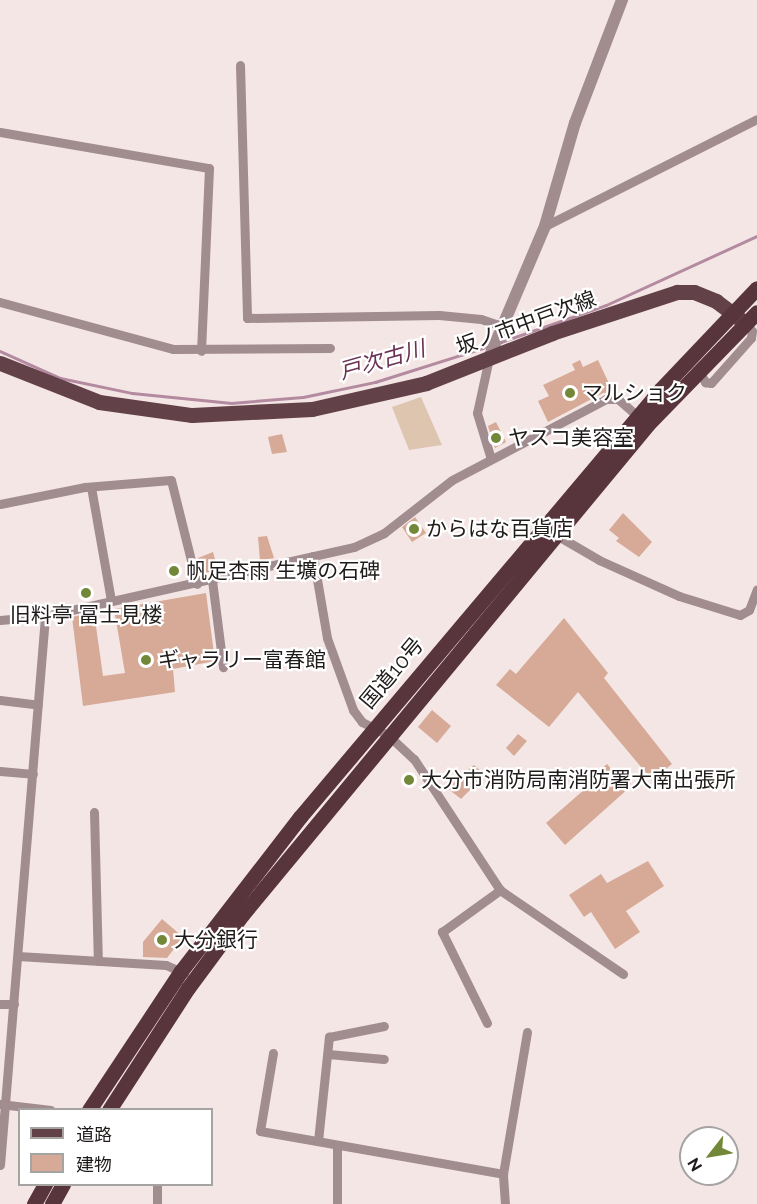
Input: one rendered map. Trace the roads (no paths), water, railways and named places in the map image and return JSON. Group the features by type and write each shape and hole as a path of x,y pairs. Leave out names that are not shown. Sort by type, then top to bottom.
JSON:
{"highway":[{"name":"国道10号","path":"90,1108 373,728 643,420 731,311 757,288"},
{"name":"国道10号","path":"110,1108 188,975 558,536 643,420 699,371 757,312"},
{"path":"34,1204 44,1186"},
{"path":"52,1204 62,1186"}],"main road":[{"name":"坂ノ市中戸次線","path":"0,363 99,402 192,415 312,409 426,384 490,354 677,292 694,292 731,311 745,322"}],"street":[{"path":"491,459 477,413 477,399 500,328 545,226 575,123 622,0"},
{"path":"240,65 247,318 440,315 481,319 500,328"},
{"path":"545,226 757,120"},
{"path":"0,132 209,168 201,351"},
{"path":"0,302 174,349 201,351 330,348"},
{"path":"0,620 45,616 354,548 384,533 452,480 606,399 618,399 643,420"},
{"path":"0,504 91,487 171,480 197,584"},
{"path":"91,487 111,600"},
{"path":"558,536 599,560 679,596 740,615 749,610 757,589"},
{"path":"313,556 327,638 352,710 373,728 389,736 431,781 500,890 622,974"},
{"path":"213,580 223,667"},
{"path":"0,1164 3,1104 14,1004 45,616"},
{"path":"0,700 38,705"},
{"path":"0,771 33,774"},
{"path":"94,812 98,961"},
{"path":"487,1023 442,932 500,890"},
{"path":"18,956 166,965 188,975"},
{"path":"0,1004 14,1004"},
{"path":"318,1141 330,1037 384,1026"},
{"path":"505,1204 503,1174 528,1032"},
{"path":"273,1053 260,1131 503,1174"},
{"path":"328,1054 384,1059"},
{"path":"3,1104 35,1108"},
{"path":"336,1204 337,1145"},
{"path":"157,1186 157,1204"}],"waterway":[{"name":"戸次古川","path":"501,342 606,305 757,236"},
{"name":"戸次古川","path":"0,351 60,378 132,393 231,403 303,397 375,382 489,346"}],"place":[{"name":"マルショク","path":"570,393"},
{"name":"ヤスコ美容室","path":"496,438"},
{"name":"からはな百貨店","path":"414,529"},
{"name":"帆足杏雨 生壙の石碑","path":"174,571"},
{"name":"旧料亭 冨士見楼","path":"86,593"},
{"name":"ギャラリー富春館","path":"146,660"},
{"name":"大分市消防局南消防署大南出張所","path":"409,780"},
{"name":"大分銀行","path":"162,940"}]}
